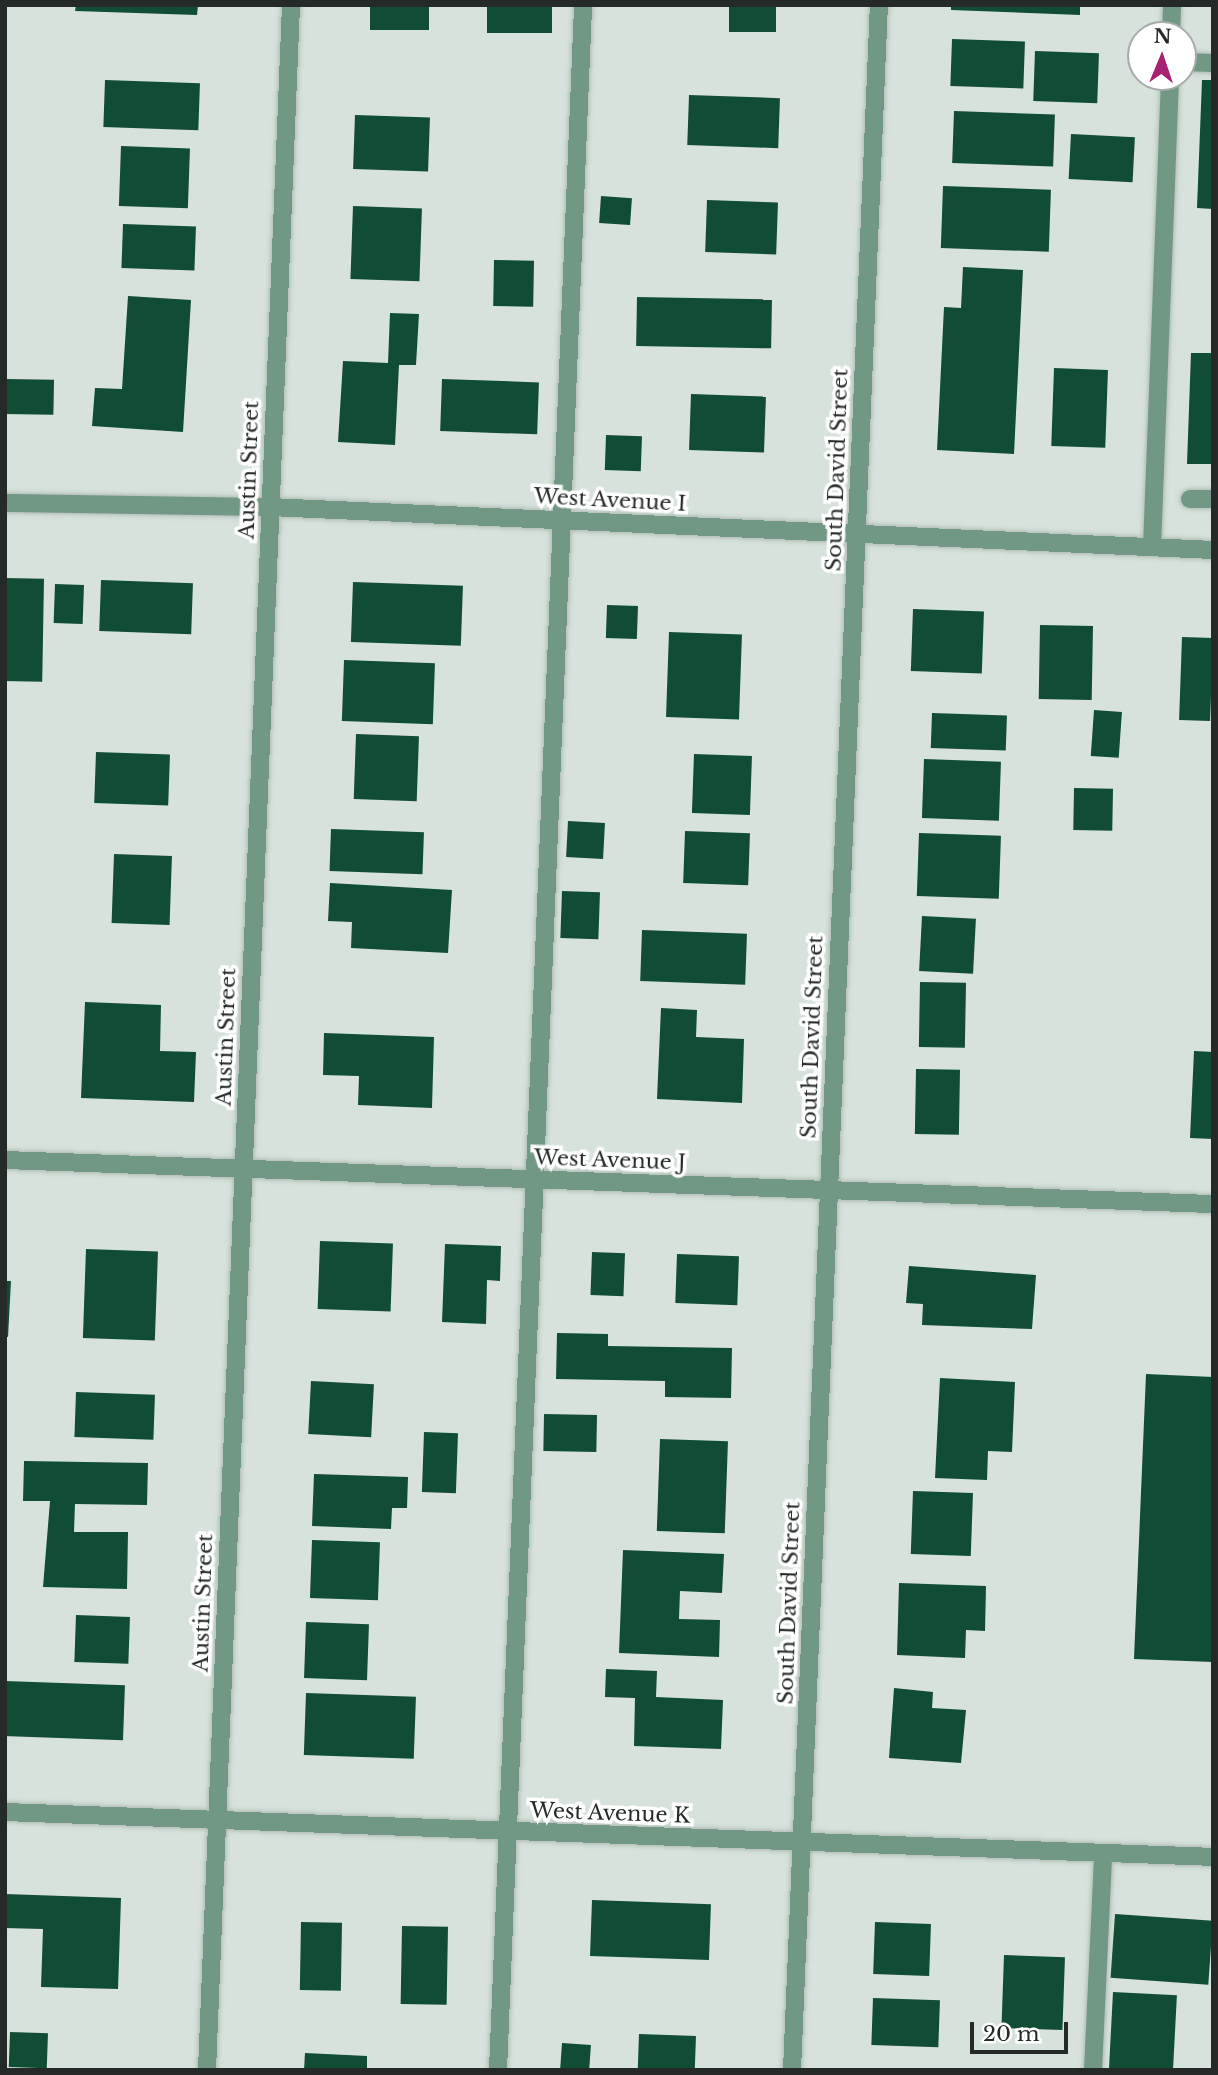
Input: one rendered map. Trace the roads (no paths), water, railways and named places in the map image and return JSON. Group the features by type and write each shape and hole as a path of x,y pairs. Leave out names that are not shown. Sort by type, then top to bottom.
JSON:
{"street":[{"name":"Austin Street","path":"207,2070 291,5"},
{"path":"498,2070 583,5"},
{"name":"South David Street","path":"792,2070 879,5"},
{"path":"1152,547 1169,91"},
{"path":"1190,499 1213,499"},
{"name":"West Avenue I","path":"5,503 270,507 1213,550"},
{"name":"West Avenue J","path":"5,1160 1213,1204"},
{"name":"West Avenue K","path":"5,1812 801,1844 1213,1857"},
{"path":"1093,2070 1102,1854"}]}
